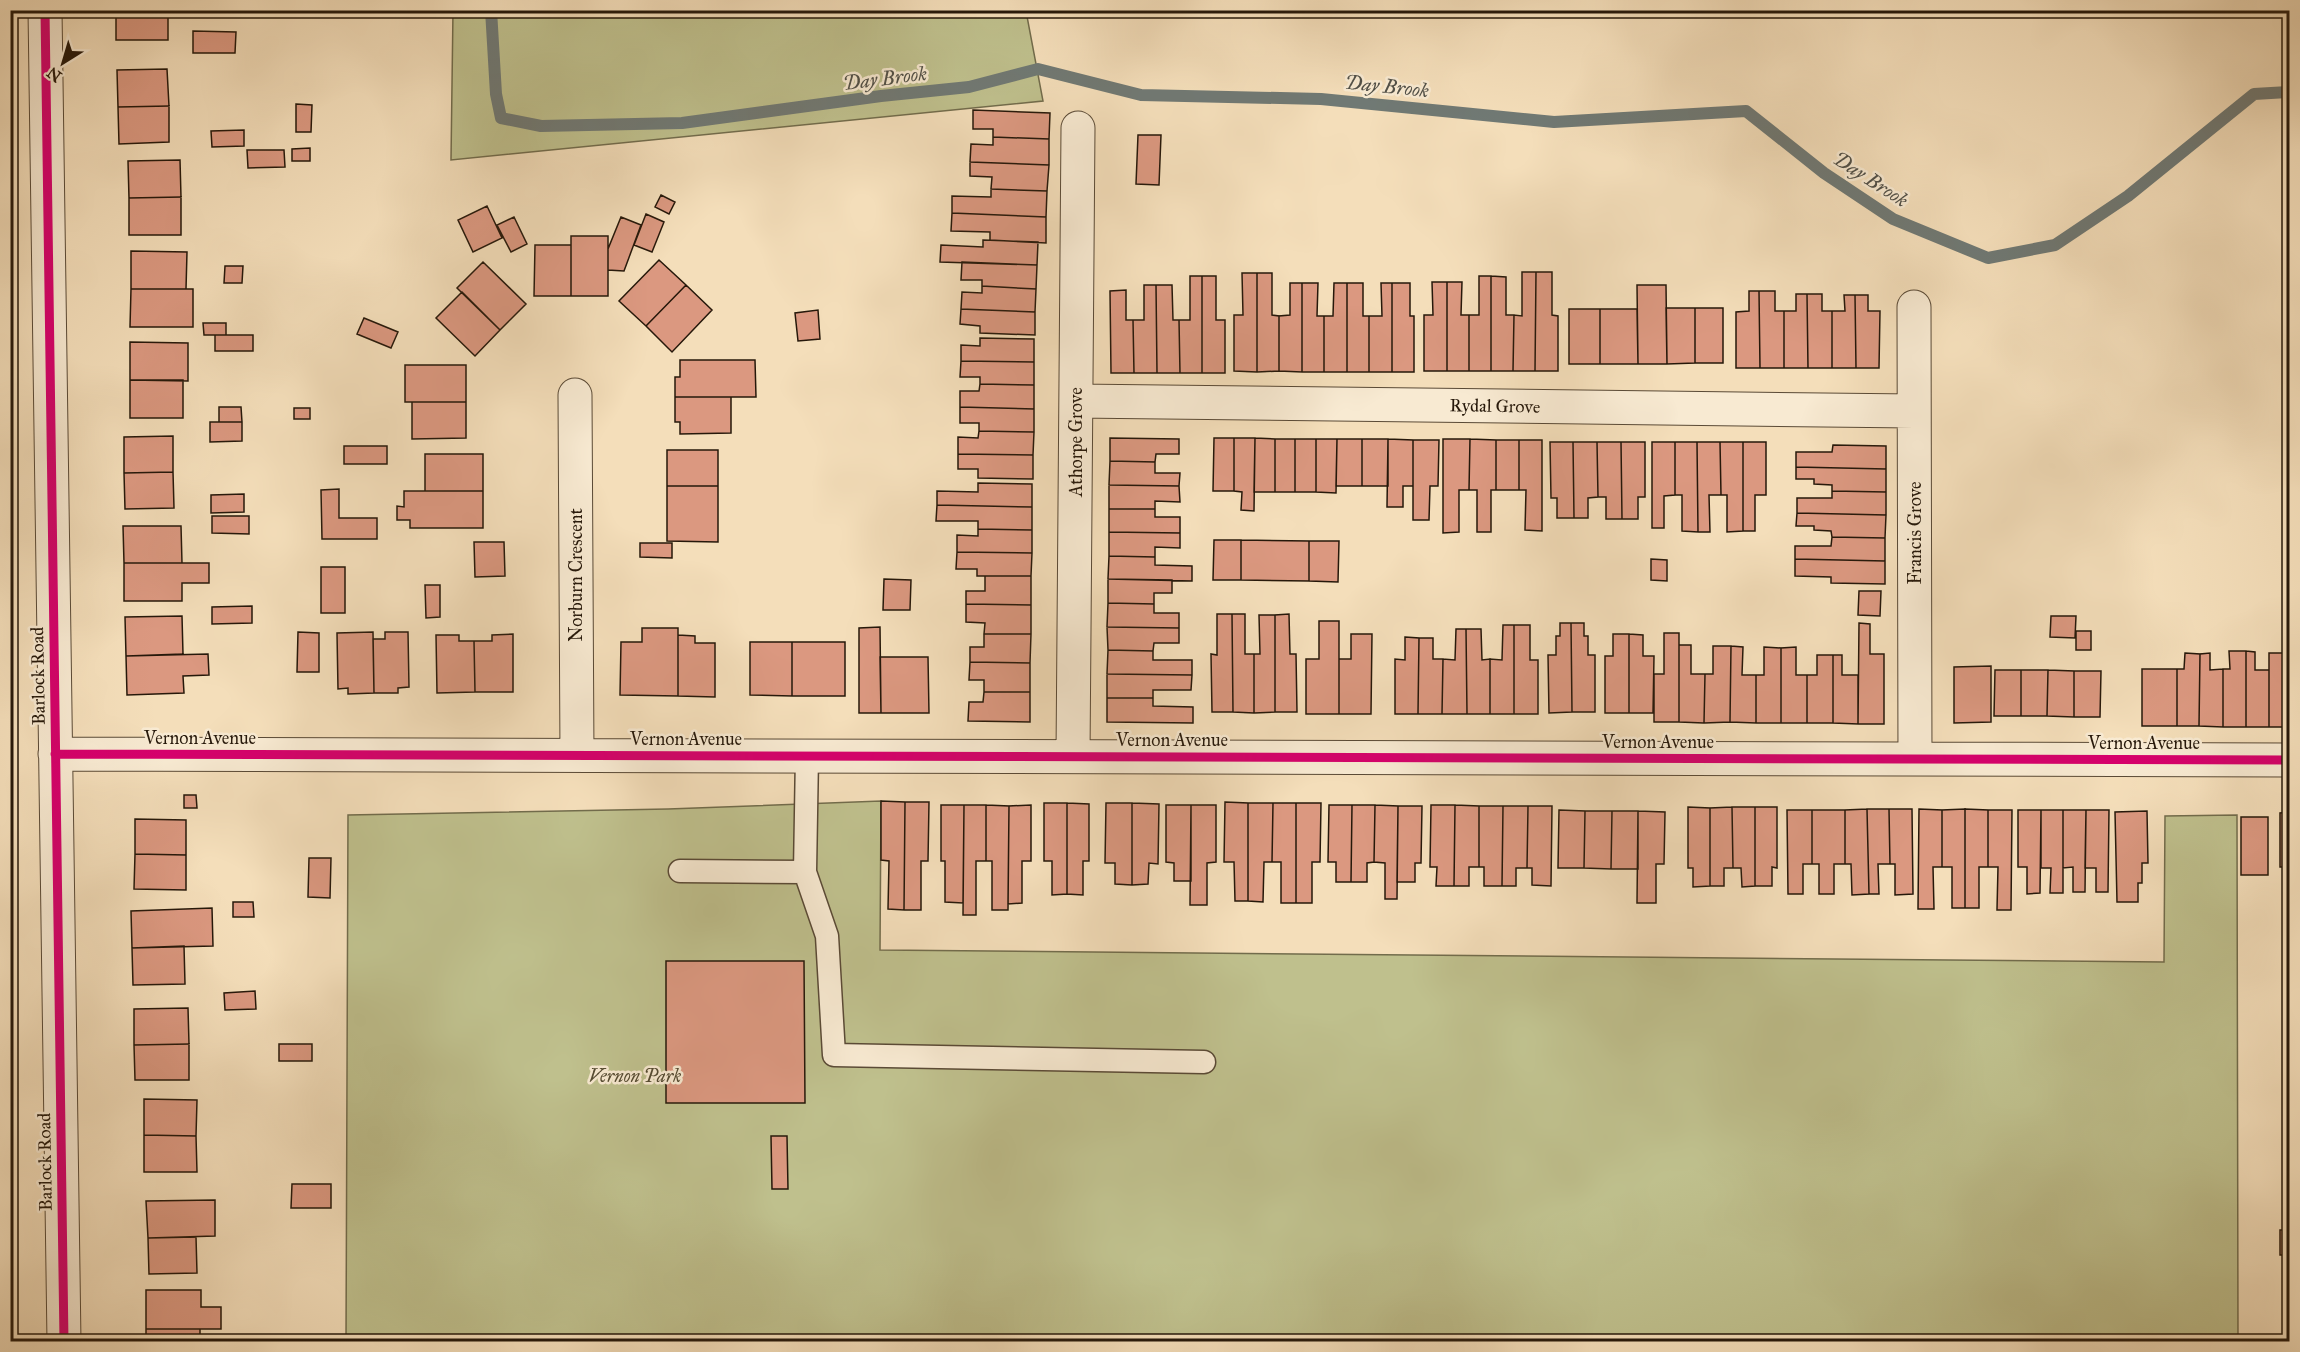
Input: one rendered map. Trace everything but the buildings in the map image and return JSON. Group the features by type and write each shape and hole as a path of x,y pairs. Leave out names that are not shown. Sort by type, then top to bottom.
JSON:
{"street":[{"name":"Barlock Road","path":"45,10 64,1341"},
{"name":"Athorpe Grove","path":"1073,756 1078,128"},
{"name":"Francis Grove","path":"1914,308 1915,759"},
{"name":"Norburn Crescent","path":"575,395 577,755"},
{"name":"Rydal Grove","path":"1076,401 1914,411"},
{"name":"Vernon Avenue","path":"55,754 2289,760"}],"lane":[{"path":"807,755 805,872 828,942 834,1055 1204,1062"},
{"path":"680,871 805,872"}],"green space":[{"path":"453,11 1026,11 1043,101 451,160"},
{"name":"Vernon Park","path":"881,801 880,950 2164,962 2165,816 2237,815 2238,1341 346,1342 348,815 668,809"}],"waterway":[{"name":"Day Brook","path":"491,10 496,94 501,118 541,126 682,123 881,96 969,87 1038,69 1141,95 1321,99 1554,122 1746,111 1824,173 1893,219 1988,258 2055,245 2128,196 2254,94 2290,92"}],"cycle path":[{"path":"45,10 64,1342"},
{"path":"55,754 2290,760"}]}
